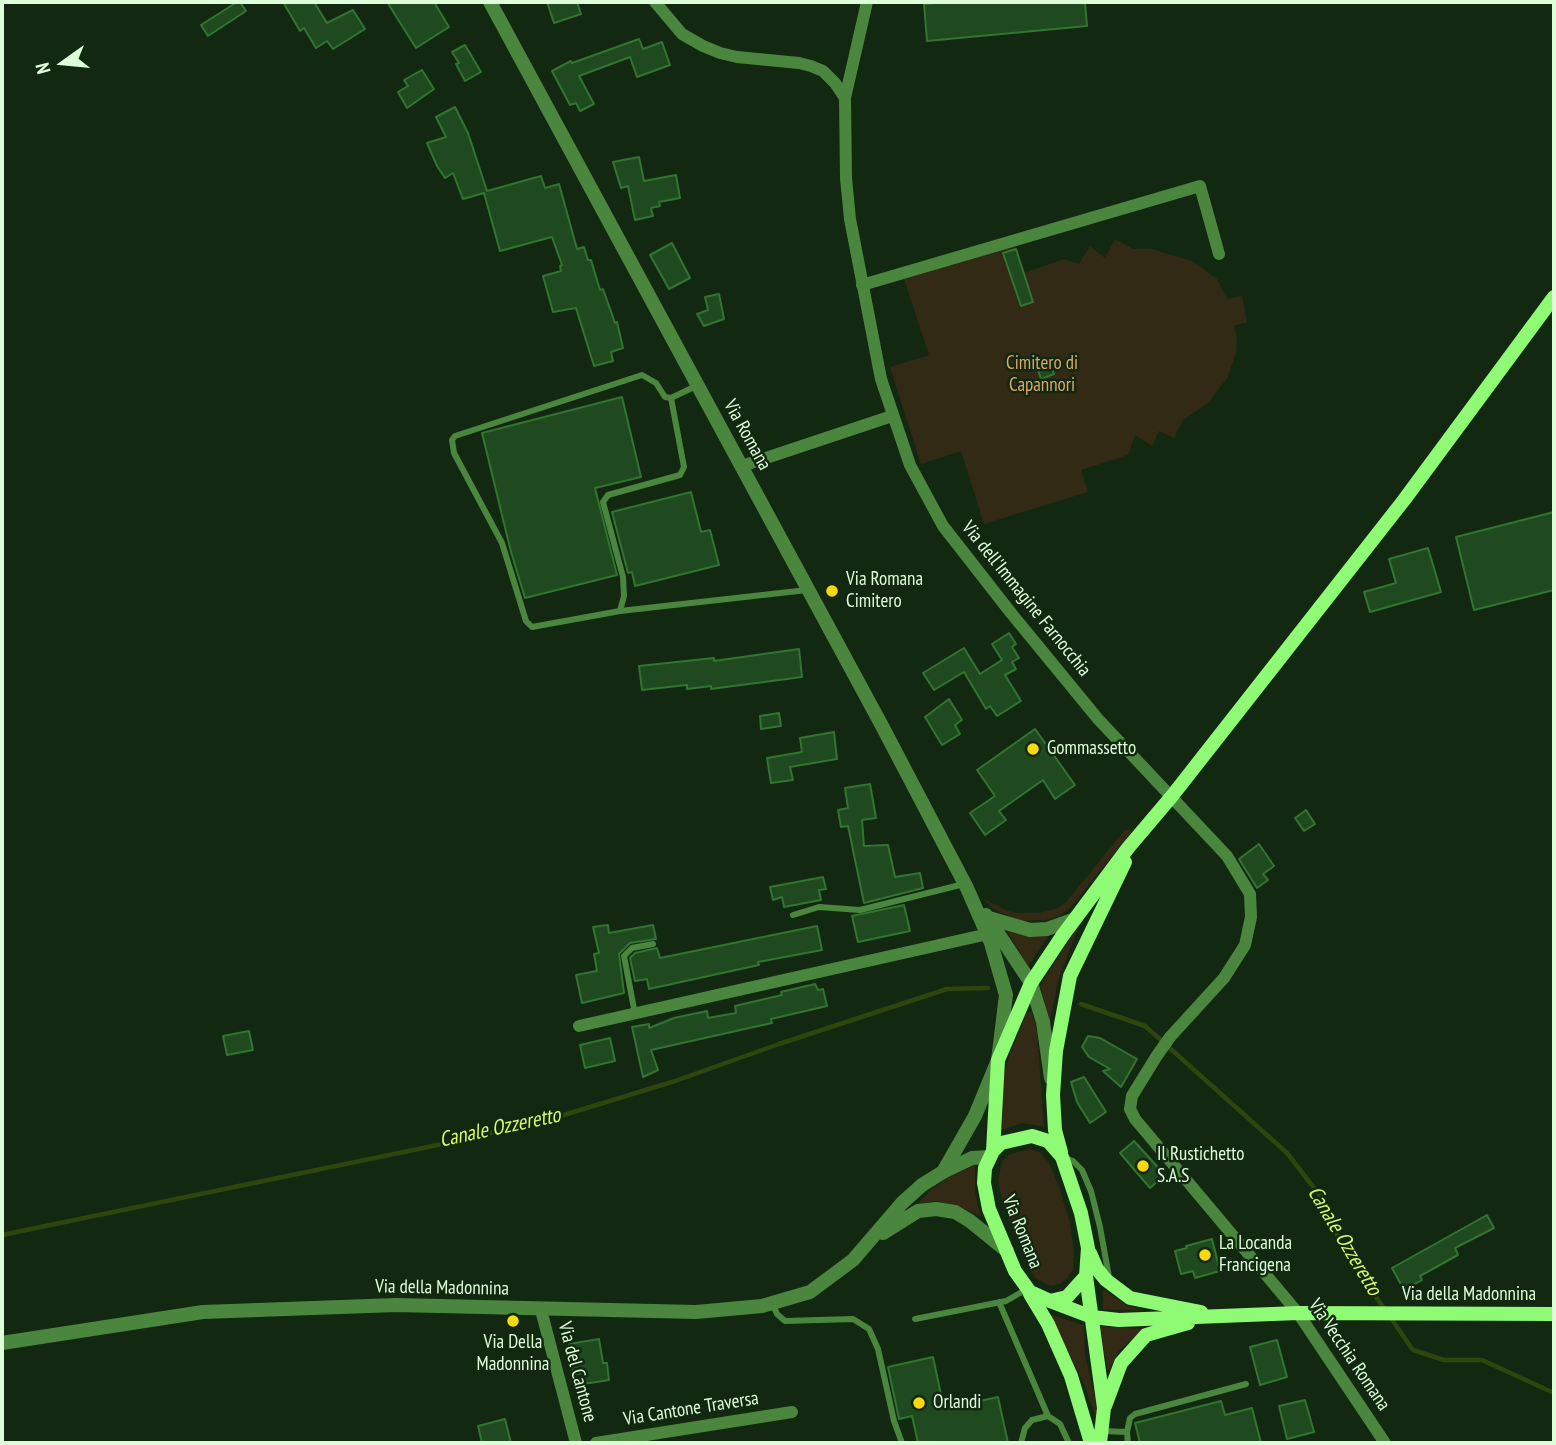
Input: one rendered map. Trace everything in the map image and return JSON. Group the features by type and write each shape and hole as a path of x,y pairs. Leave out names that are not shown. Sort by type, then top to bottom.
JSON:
{"main road":[{"path":"998,1060 1031,983 1075,919 1128,848 1172,796 1404,500 1554,297"},
{"path":"1138,838 1070,976 1056,1051 1055,1130 1081,1213 1088,1248 1097,1269 1110,1283 1130,1297 1216,1316"},
{"name":"Via Romana","path":"998,1060 991,1154 984,1183 989,1209 1028,1291 1092,1317 1119,1320 1216,1316"},
{"path":"991,1154 1001,1143 1032,1136 1048,1141 1062,1157"},
{"path":"1088,1248 1086,1276 1104,1408 1101,1437"},
{"path":"1050,1301 1067,1297 1086,1276"},
{"path":"1028,1291 1048,1324 1071,1376 1091,1443"},
{"name":"Via della Madonnina","path":"1216,1316 1298,1313 1554,1314"},
{"path":"1104,1408 1121,1363 1146,1335 1216,1316"}],"street":[{"name":"Via Romana","path":"490,2 809,590 965,886"},
{"path":"655,2 682,34 703,46 728,55 811,66 822,71 835,83 845,99"},
{"name":"Via dell'Immagine Farnocchia","path":"867,2 845,99 846,178 850,219 881,379 910,465 943,526 1098,719 1227,856 1250,894 1251,917 1245,945 1224,978 1170,1038 1132,1096 1130,1109 1143,1130"},
{"path":"862,285 1200,186 1219,254"},
{"path":"742,466 892,416"},
{"path":"965,886 1031,983 1044,1022 1054,1095"},
{"path":"943,1172 975,1116 998,1060 1006,995 988,934 965,886"},
{"path":"989,918 1030,930 1047,929 1075,919"},
{"path":"579,1026 988,934"},
{"name":"Via Vecchia Romana","path":"1143,1130 1298,1313 1385,1443"},
{"path":"865,1246 902,1203 922,1185 972,1158 991,1154"},
{"path":"865,1246 918,1211 936,1209 955,1212 1007,1251"},
{"name":"Via della Madonnina","path":"2,1343 203,1312 396,1305 696,1312 772,1303 810,1292 853,1260 865,1246"},
{"name":"Via del Cantone","path":"541,1310 576,1443"},
{"name":"Via Cantone Traversa","path":"596,1443 792,1412"}],"lane":[{"path":"698,385 671,398 665,397 656,383 642,375 455,436 452,440 454,453 502,543 526,621 532,627 620,611 809,590"},
{"path":"620,611 624,596 623,577 603,502 608,495 680,475 684,467 671,398"},
{"path":"793,915 819,907 860,910 965,886"},
{"path":"635,1014 624,956 632,948 653,944"},
{"path":"1062,1157 1077,1164 1091,1191 1101,1227 1110,1283"},
{"path":"915,1319 1006,1301 1028,1291"},
{"path":"999,1302 1048,1416 1060,1424 1069,1443"},
{"path":"772,1303 777,1314 785,1321 853,1319 869,1329 878,1349 894,1421 902,1443"},
{"path":"1128,1443 1130,1418 1135,1414 1246,1384"},
{"path":"1021,1443 1025,1428 1032,1420 1048,1416"},
{"path":"1101,1437 1127,1432"}],"green space":[{"name":"Cimitero di Capannori","path":"1115,239 1133,249 1152,249 1192,261 1217,279 1227,299 1242,296 1247,322 1234,326 1236,352 1228,377 1207,404 1183,420 1174,438 1159,431 1152,446 1135,435 1128,455 1081,470 1088,492 984,524 961,451 921,464 890,367 929,355 904,279 1015,245 1024,273 1064,259 1079,264 1090,246 1105,258"},
{"path":"1124,831 1132,831 1072,906 1059,916 1047,920 1020,921 994,909 982,898 1018,913 1039,913 1058,908 1066,902"},
{"path":"1080,923 1058,981 1050,1022 1040,986"},
{"path":"1007,931 1018,934 1050,934 1028,966"},
{"path":"1027,1012 1032,1012 1037,1032 1044,1127 1022,1123 996,1132 999,1095 1009,1056"},
{"path":"1030,1149 1041,1153 1049,1163 1070,1224 1074,1250 1073,1270 1060,1284 1050,1286 1035,1278 1027,1266 1003,1205 998,1181 1002,1161 1010,1154"},
{"path":"975,1165 975,1193 981,1216 956,1205 935,1201 917,1204 946,1179"},
{"path":"1103,1289 1126,1305 1145,1311 1103,1309"},
{"path":"1049,1314 1084,1325 1085,1356 1095,1397 1098,1424 1084,1384"},
{"path":"1099,1326 1143,1329 1119,1351 1108,1371"}],"building":[{"path":"240,2 246,11 208,36 201,25"},
{"path":"283,2 314,2 327,23 353,10 365,29 333,49 327,41 316,48 304,28 300,31"},
{"path":"387,2 434,2 449,27 416,48"},
{"path":"547,2 577,2 581,14 554,23"},
{"path":"1085,2 1087,26 927,41 924,4"},
{"path":"639,39 643,49 662,42 670,65 637,77 630,57 579,76 594,104 580,111 576,103 570,105 552,71 571,61 572,63"},
{"path":"465,45 481,72 465,81 452,52"},
{"path":"422,70 434,89 407,108 398,92 408,86 404,80"},
{"path":"455,107 468,133 487,191 541,176 545,188 559,184 577,249 584,247 600,290 603,289 615,323 617,322 623,348 611,352 613,361 594,366 576,308 553,312 543,276 561,271 562,265 552,237 500,251 484,193 463,199 453,173 445,178 437,166 427,143 446,137 436,117"},
{"path":"639,157 644,181 676,175 680,198 659,202 660,206 651,208 653,216 635,220 628,186 621,188 613,162"},
{"path":"672,243 690,278 669,289 650,255"},
{"path":"1016,249 1033,302 1021,306 1003,253"},
{"path":"719,294 724,319 704,326 697,314 708,310 705,297"},
{"path":"1050,363 1054,374 1041,379 1037,367"},
{"path":"622,397 641,477 595,488 617,575 525,598 482,433"},
{"path":"691,492 701,532 710,530 719,565 635,586 632,572 628,573 612,512"},
{"path":"1554,512 1554,590 1474,610 1456,537"},
{"path":"1428,548 1441,592 1370,612 1364,592 1396,583 1389,559"},
{"path":"1009,633 1016,644 1012,647 1019,658 1012,662 1016,669 1005,675 1021,701 997,716 990,706 986,709 964,672 934,690 923,673 964,648 980,674 1002,660 992,644"},
{"path":"799,649 802,677 711,689 711,686 687,689 687,685 642,690 639,666 714,658 714,661"},
{"path":"949,699 962,720 955,725 960,734 942,745 925,717"},
{"path":"779,713 781,726 761,729 760,716"},
{"path":"1035,729 1075,785 1055,799 1043,780 999,811 1006,820 985,835 970,813 995,796 977,770"},
{"path":"834,732 837,759 790,767 793,780 771,783 767,758 802,752 800,738"},
{"path":"870,784 876,818 862,820 864,846 888,845 895,877 920,873 923,888 864,903 848,826 841,827 838,810 848,808 845,788"},
{"path":"1306,810 1315,824 1304,831 1295,818"},
{"path":"1259,844 1274,866 1263,874 1268,880 1257,888 1239,859"},
{"path":"823,877 826,889 819,890 821,900 784,907 782,897 773,900 770,887"},
{"path":"904,905 910,931 858,942 852,916"},
{"path":"608,925 609,933 653,925 656,939 630,943 619,954 624,993 582,1003 576,975 597,971 594,954 599,953 593,927"},
{"path":"817,926 822,950 758,962 759,965 649,989 647,979 635,981 630,958 635,953 657,948 660,958"},
{"path":"815,984 818,990 823,989 827,1006 771,1019 772,1023 651,1050 658,1070 643,1077 632,1027 649,1024 649,1028 674,1018 707,1011 708,1018 736,1013 735,1006"},
{"path":"249,1031 253,1050 227,1055 223,1036"},
{"path":"1088,1036 1100,1038 1137,1059 1121,1087 1103,1071 1110,1069 1089,1057 1082,1047"},
{"path":"610,1038 615,1061 585,1068 580,1045"},
{"path":"1084,1077 1106,1112 1090,1123 1077,1102 1071,1082"},
{"path":"1134,1141 1165,1175 1150,1188 1120,1153"},
{"path":"1487,1215 1494,1228 1455,1248 1458,1255 1420,1276 1422,1280 1404,1290 1392,1268"},
{"path":"1212,1239 1220,1271 1195,1278 1193,1271 1181,1274 1175,1251"},
{"path":"599,1339 609,1380 584,1384 583,1373 573,1375 569,1344"},
{"path":"1277,1340 1287,1377 1260,1385 1250,1347"},
{"name":"Orlandi","path":"933,1357 944,1409 998,1397 1008,1443 918,1443 912,1416 899,1419 888,1367"},
{"path":"1305,1400 1314,1432 1287,1439 1279,1406"},
{"path":"1221,1401 1225,1415 1252,1408 1261,1443 1140,1443 1135,1423"},
{"path":"505,1419 511,1443 482,1443 478,1426"}],"waterway":[{"name":"Canale Ozzeretto","path":"2,1235 452,1142 564,1115 675,1081 947,989 988,988"},
{"name":"Canale Ozzeretto","path":"1081,1004 1145,1026 1287,1153 1321,1197 1344,1250 1385,1310"},
{"name":"Canale Ozzeretto","path":"1390,1317 1413,1350 1444,1360 1482,1360 1554,1393"}],"place":[{"name":"Via Romana Cimitero","path":"832,591"},
{"name":"Gommassetto","path":"1033,749"},
{"name":"Il Rustichetto S.A.S","path":"1143,1166"},
{"name":"La Locanda Francigena","path":"1205,1255"},
{"name":"Via Della Madonnina","path":"513,1321"},
{"name":"Orlandi","path":"919,1403"}]}
